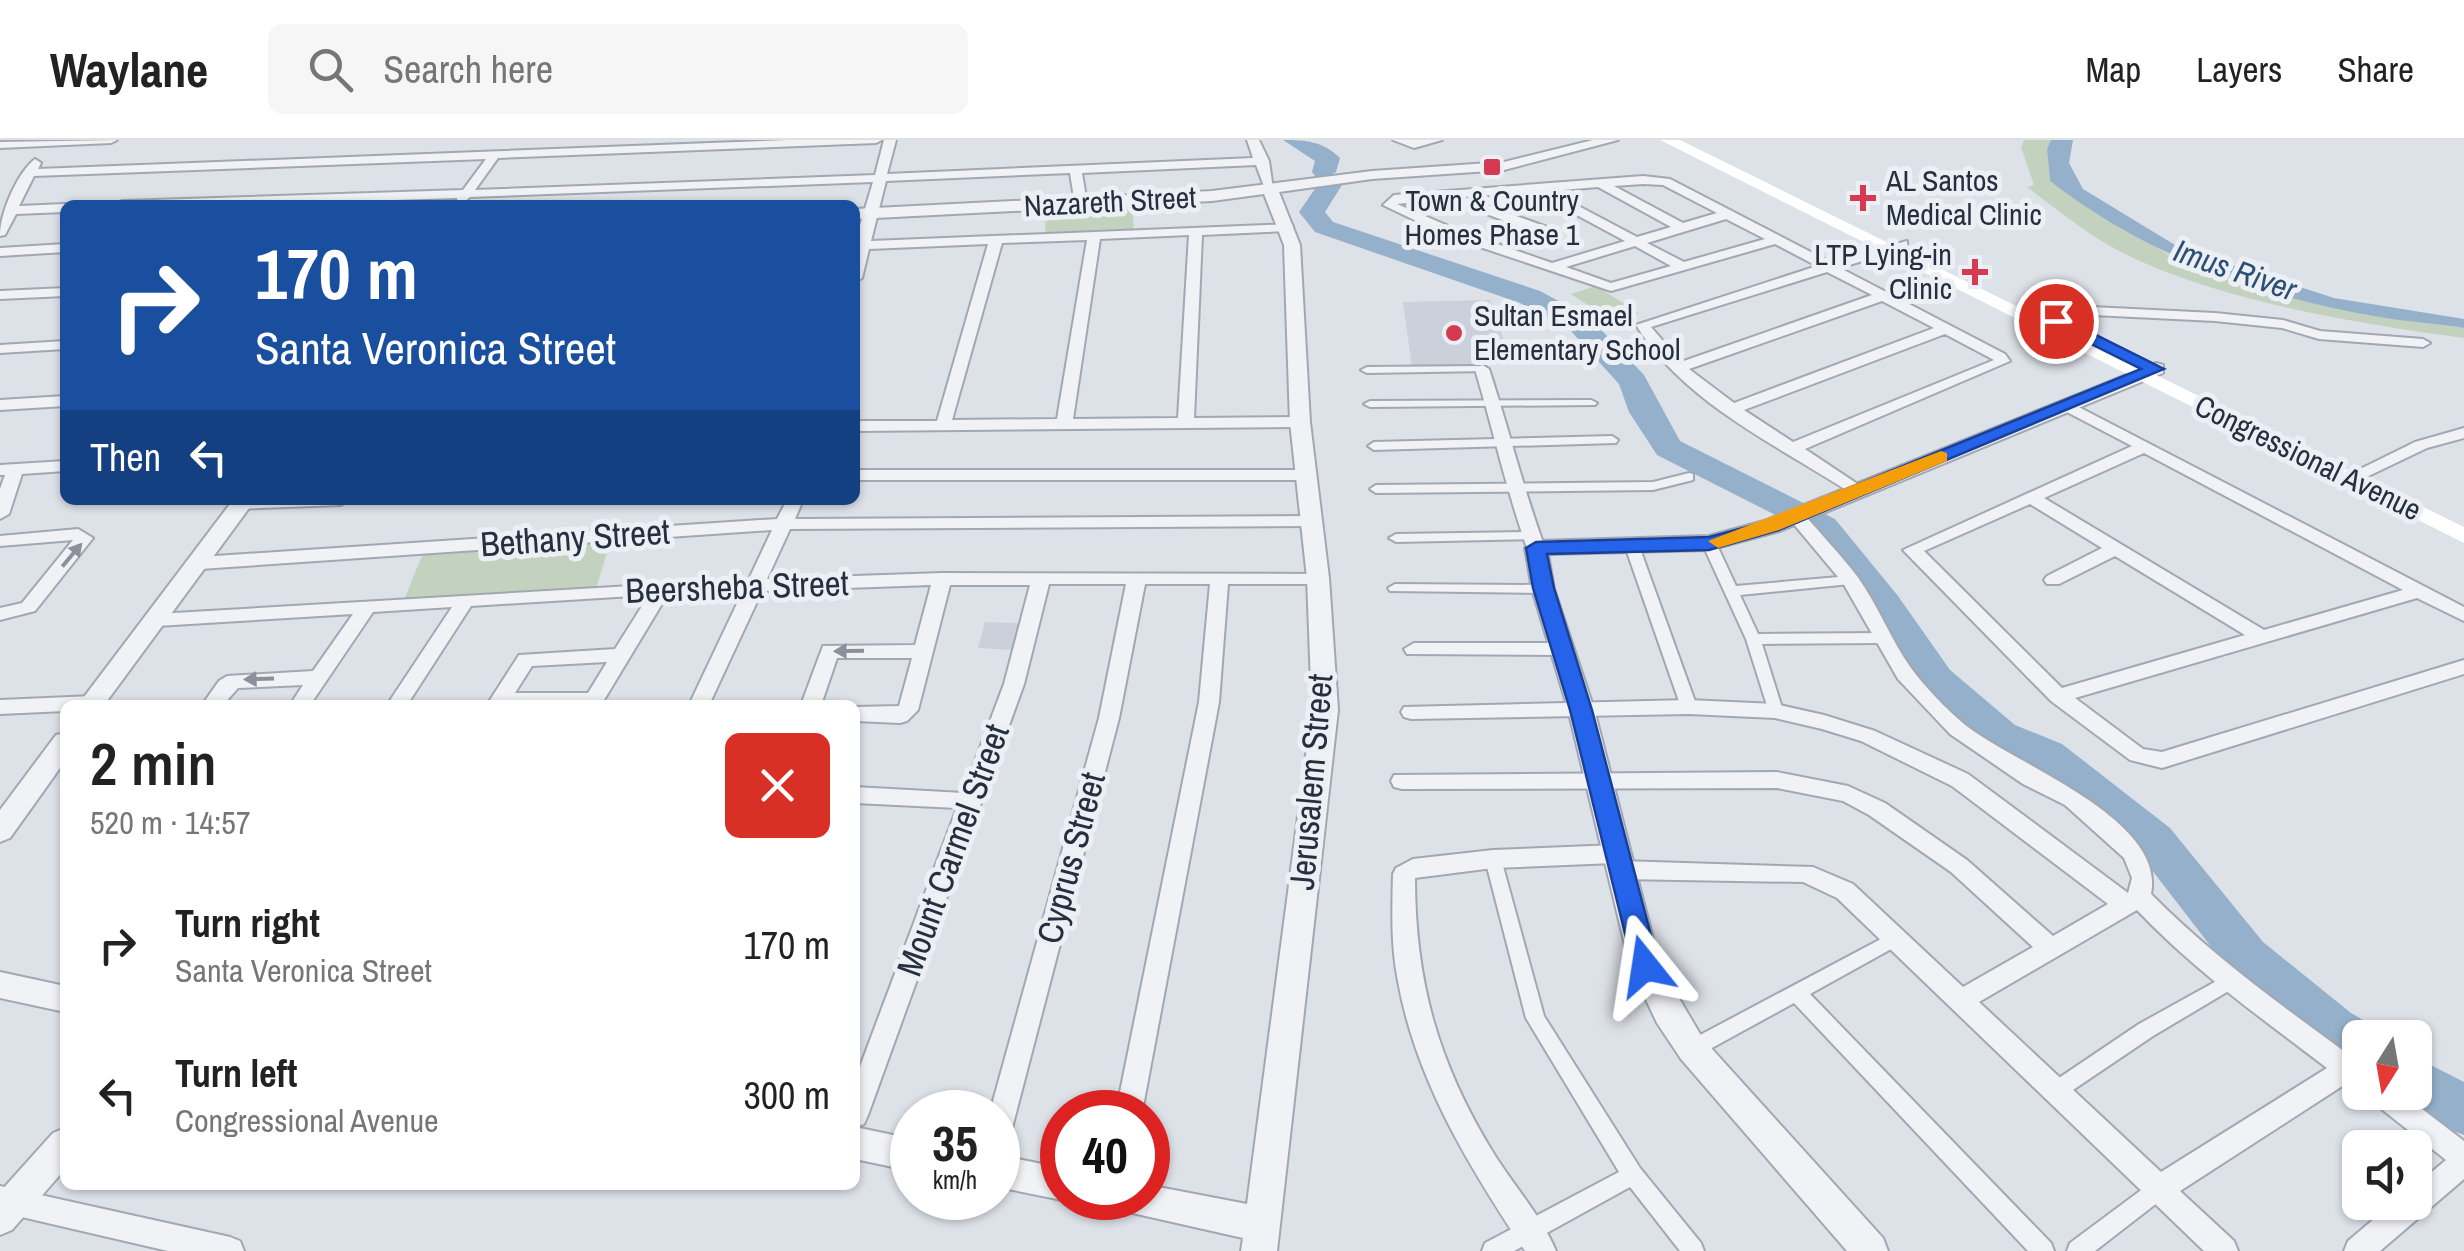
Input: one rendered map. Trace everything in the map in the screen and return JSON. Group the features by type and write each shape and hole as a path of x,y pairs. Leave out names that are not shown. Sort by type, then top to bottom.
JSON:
{"main road":[{"name":"Congressional Avenue","path":"1668,140 2056,321 2148,372"},
{"name":"Congressional Avenue","path":"1691,140 2148,372 2356,474 2464,520"},
{"name":"Congressional Avenue","path":"2356,474 2464,536"}],"street":[{"path":"0,144 110,140"},
{"path":"0,232 32,167 876,140"},
{"path":"890,140 864,214 860,246 1286,227"},
{"name":"Jerusalem Street","path":"1253,140 1292,245 1300,422 1318,578 1325,710 1260,1238"},
{"path":"1399,140 1414,145 1436,140"},
{"name":"Nazareth Street","path":"864,214 1198,198 1266,174 1313,181 1520,170 1617,141"},
{"path":"462,200 496,153"},
{"path":"1076,170 1081,204"},
{"path":"266,200 1076,170 1266,174"},
{"path":"1600,182 1682,228"},
{"path":"1774,240 1611,288 1455,234 1389,205 1394,199 1444,194 1600,182 1666,182 2000,357 2001,365 1795,447"},
{"path":"674,200 680,187"},
{"path":"1536,188 1683,267"},
{"path":"1444,194 1553,234"},
{"path":"12,210 60,208"},
{"path":"1550,268 1728,214"},
{"path":"1186,425 1196,232"},
{"path":"1064,425 1094,235"},
{"path":"944,426 996,240"},
{"path":"1857,489 1732,409 1678,368 1643,326 1892,245"},
{"path":"0,252 60,248"},
{"path":"0,295 60,292"},
{"path":"1678,368 1883,296"},
{"path":"2056,321 2085,312 2215,317 2282,324 2319,334 2423,344"},
{"path":"1732,409 1944,329"},
{"path":"0,349 60,345"},
{"path":"1367,370 1482,368 1581,710 1645,966 1668,1013 1692,1049 1870,1251"},
{"path":"1396,538 1632,546 1709,544 1805,513 2148,372"},
{"path":"0,405 60,401"},
{"path":"1370,404 1592,403"},
{"path":"2069,407 2464,615"},
{"path":"860,426 1300,422"},
{"path":"2356,474 2421,446 2464,433"},
{"path":"1374,446 1612,440"},
{"path":"2144,446 1912,550 2058,696 2137,755 2162,760 2464,667"},
{"path":"0,514 8,469 60,466"},
{"path":"860,474 1308,475"},
{"path":"1376,489 1653,486 1689,477"},
{"path":"2032,498 2263,638"},
{"path":"95,700 241,505"},
{"path":"701,700 793,505"},
{"path":"1805,513 1906,674 1958,729 2031,778 2074,799 2134,853 2144,878 2133,901 1962,1000"},
{"name":"Bethany Street","path":"200,563 784,524 1310,521"},
{"path":"0,541 78,534 84,538 28,607 0,614"},
{"path":"1709,544 1753,638 1775,710"},
{"path":"1632,546 1689,707"},
{"path":"2053,580 2115,549"},
{"name":"Beersheba Street","path":"157,620 662,588 942,579 1040,582 1318,578"},
{"path":"860,714 905,714 942,579"},
{"path":"1731,590 1850,580"},
{"name":"Cyprus Street","path":"1009,1090 1108,718 1136,581"},
{"path":"1133,1090 1209,702 1219,581"},
{"name":"Mount Carmel Street","path":"860,1102 1014,684 1040,582"},
{"path":"621,655 526,660 500,700 594,700 662,588"},
{"path":"1395,588 1543,588"},
{"path":"2058,696 2420,591"},
{"path":"399,700 464,602"},
{"path":"303,700 366,608"},
{"path":"1753,638 1882,638"},
{"path":"1414,649 1561,649"},
{"path":"813,700 830,652 925,652"},
{"path":"216,700 234,681 317,678"},
{"path":"0,707 60,705"},
{"path":"1411,712 1689,707 1775,710 1868,736 1960,780 2133,901 2342,1065"},
{"path":"2,826 60,749"},
{"path":"1402,781 1777,780 1848,794 1959,866 2049,947"},
{"path":"860,796 969,801"},
{"path":"1494,860 1535,1018 1632,1175 1693,1251"},
{"path":"1535,1240 1451,1110 1414,1014 1406,960 1404,874 1413,868 1494,860 1618,862 1806,874 1845,891 2224,1251"},
{"path":"1692,1049 1896,938"},
{"path":"2056,1090 2146,1030 2231,981"},
{"path":"0,985 60,997"},
{"path":"1797,993 2043,1251"},
{"path":"2078,1251 2159,1189 2342,1081"},
{"path":"2358,1251 2464,1159 2402,1110"},
{"path":"860,1144 890,1150"},
{"path":"5,1206 60,1149"},
{"path":"1493,1251 1535,1240 1632,1175"},
{"path":"5,1206 230,1251"},
{"path":"1170,1210 1260,1238"}],"shaded area":[{"name":"Sultan Esmael Elementary School","path":"1490,300 1512,364 1412,368 1403,302"},
{"path":"985,622 1020,623 1014,650 978,648"}],"green space":[{"path":"2024,140 2051,140 2047,149 2050,181 2169,255 2270,291 2464,328 2464,338 2273,304 2176,276 2133,258 2086,231 2027,187 2034,185 2021,147"},
{"path":"1132,206 1134,229 1045,233 1046,210"},
{"path":"1596,286 1639,313 1614,322 1571,294"},
{"path":"611,539 595,592 402,605 423,553"}],"water":[{"name":"Imus River","path":"2051,140 2073,140 2069,163 2083,189 2180,248 2334,298 2464,319 2464,328 2380,317 2292,298 2248,285 2165,251 2125,231 2050,181 2047,149"}],"waterway":[{"path":"1294,140 1328,158 1324,172"},
{"path":"1330,185 1312,212 1324,227 1530,297 1580,324 1633,381 1645,412 1668,448 1823,526 1885,604 1936,680 2000,735 2047,755 2154,840 2246,956 2342,1034"},
{"path":"2432,1091 2464,1111"}],"slow traffic":[{"path":"1718,541 1772,526 1941,457"}],"place":[{"name":"Town & Country Homes Phase 1","path":"1492,167"},
{"name":"AL Santos Medical Clinic","path":"1863,198"},
{"name":"LTP Lying-in Clinic","path":"1975,272"},
{"name":"Sultan Esmael Elementary School","path":"1454,333"}],"route":[{"path":"1645,966 1581,710 1543,588 1536,548 1709,544 1728,539 1772,526 2156,369 2056,321"}]}
